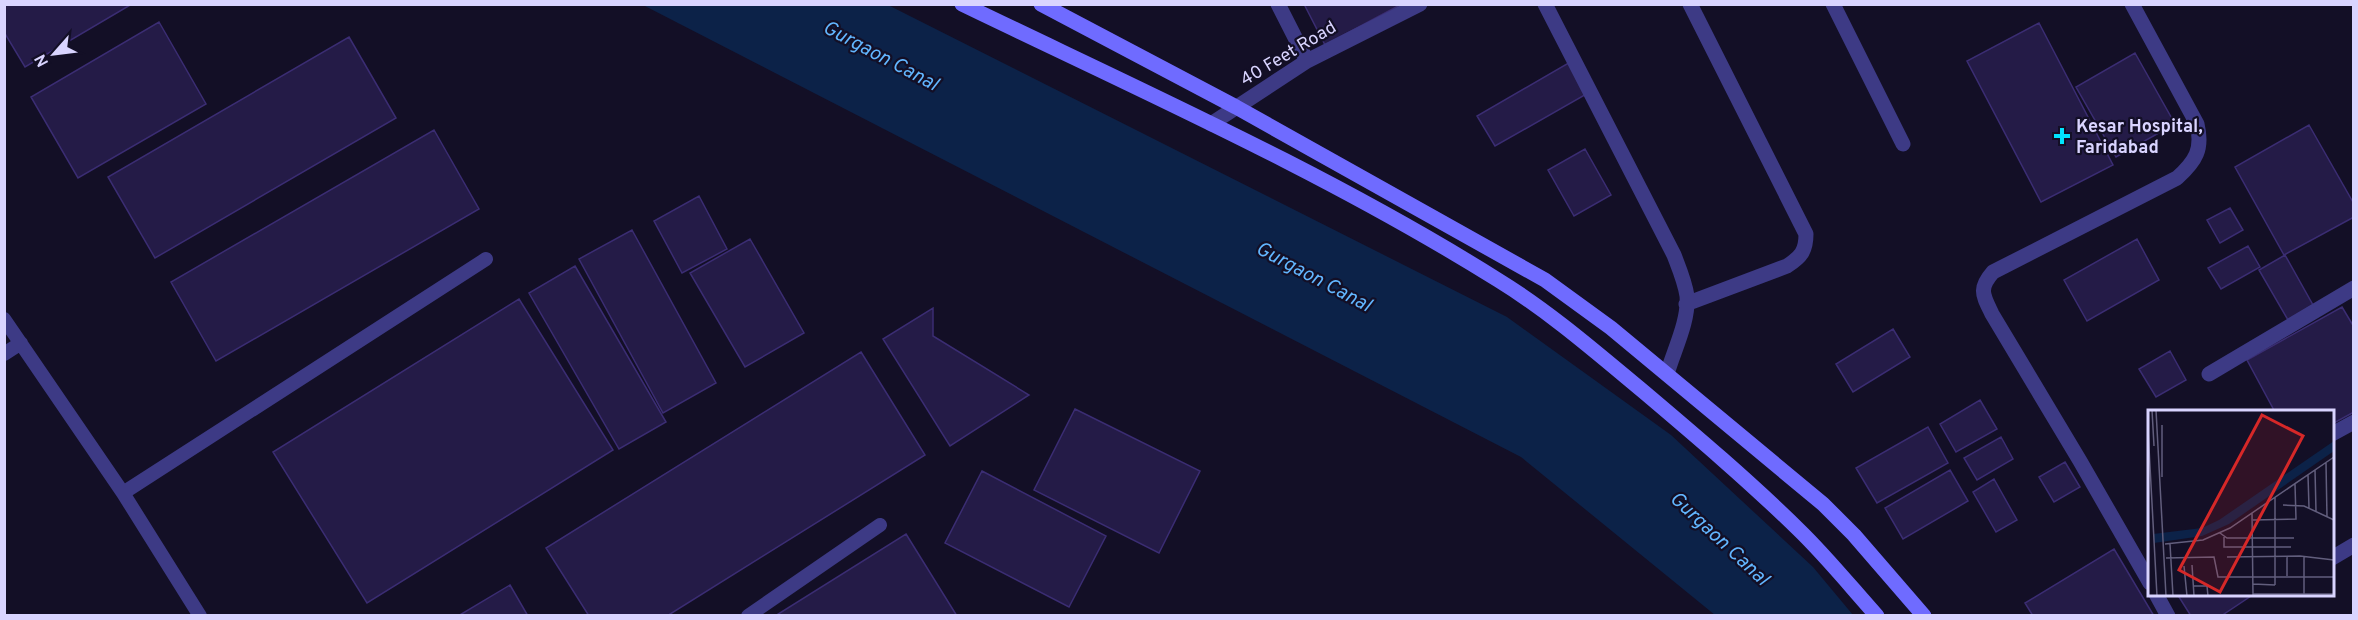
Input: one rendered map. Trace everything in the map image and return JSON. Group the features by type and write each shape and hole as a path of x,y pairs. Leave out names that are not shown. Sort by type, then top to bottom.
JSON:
{"main road":[{"path":"962,4 1211,124 1374,209 1499,281 1603,358 1740,475 1800,530 1877,615"},
{"path":"1041,4 1236,107 1545,280 1611,328 1823,504 1854,535 1924,615"}],"street":[{"path":"1278,4 1307,61"},
{"name":"40 Feet Road","path":"1211,124 1307,61 1420,4"},
{"path":"1545,4 1674,255 1682,276 1686,315 1667,374"},
{"path":"1686,304 1787,266 1801,257 1806,246 1806,234 1690,4"},
{"path":"1833,4 1903,144"},
{"path":"2132,4 2197,124 2201,140 2198,154 2186,170 2176,178 1993,272 1984,283 1983,293 1992,314 2148,580"},
{"path":"2210,374 2354,288"},
{"path":"2334,433 2354,422"},
{"path":"2334,557 2354,544"},
{"path":"2157,596 2168,615"}],"lane":[{"path":"123,493 486,259"},
{"path":"4,319 123,493 200,615"},
{"path":"4,354 21,344"},
{"path":"748,615 880,525"}],"water":[{"name":"Gurgaon Canal","path":"643,5 888,5 1507,317 1671,435 1813,567 1853,615 1715,615 1521,457"}],"building":[{"path":"4,4 132,4 25,67 4,32"},
{"path":"1304,4 1402,4 1325,45"},
{"path":"159,22 206,104 78,178 31,97"},
{"path":"2039,23 2113,165 2041,202 1967,61"},
{"path":"349,37 396,118 155,258 108,177"},
{"path":"2135,53 2175,124 2116,157 2076,87"},
{"path":"1572,61 1590,92 1495,146 1477,116"},
{"path":"2309,125 2354,204 2354,217 2284,255 2235,167"},
{"path":"434,130 479,209 216,361 171,282"},
{"path":"1585,149 1611,195 1574,216 1548,170"},
{"path":"699,196 727,249 682,273 654,221"},
{"path":"2230,208 2243,230 2220,243 2207,220"},
{"path":"632,230 716,383 663,413 579,259"},
{"path":"750,239 804,333 745,367 690,273"},
{"path":"2137,239 2159,280 2087,321 2064,280"},
{"path":"2248,246 2260,267 2221,289 2208,268"},
{"path":"2285,255 2313,305 2288,320 2259,270"},
{"path":"575,266 666,422 619,449 529,293"},
{"path":"519,299 613,450 367,603 273,452"},
{"path":"2342,307 2354,327 2354,412 2334,423 2334,410 2274,410 2247,360"},
{"path":"933,308 933,336 1029,395 950,446 883,339"},
{"path":"1893,329 1910,357 1853,392 1836,364"},
{"path":"2170,351 2186,380 2156,397 2139,369"},
{"path":"861,352 925,455 667,616 589,616 546,548"},
{"path":"1980,400 1997,429 1956,452 1940,424"},
{"path":"1075,409 1200,471 1159,553 1034,490"},
{"path":"1928,427 1948,463 1877,503 1856,468"},
{"path":"2001,437 2013,459 1977,480 1964,458"},
{"path":"2065,462 2080,487 2054,502 2039,477"},
{"path":"1950,470 1968,501 1903,539 1885,508"},
{"path":"982,471 1106,536 1069,607 945,543"},
{"path":"1994,479 2017,520 1996,532 1973,492"},
{"path":"906,534 957,616 775,616"},
{"path":"2114,549 2154,616 2033,616 2025,603"},
{"path":"510,585 528,616 458,616"},
{"path":"2251,596 2221,616 2191,616 2179,597"}],"place":[{"name":"Kesar Hospital, Faridabad","path":"2062,136"}]}
